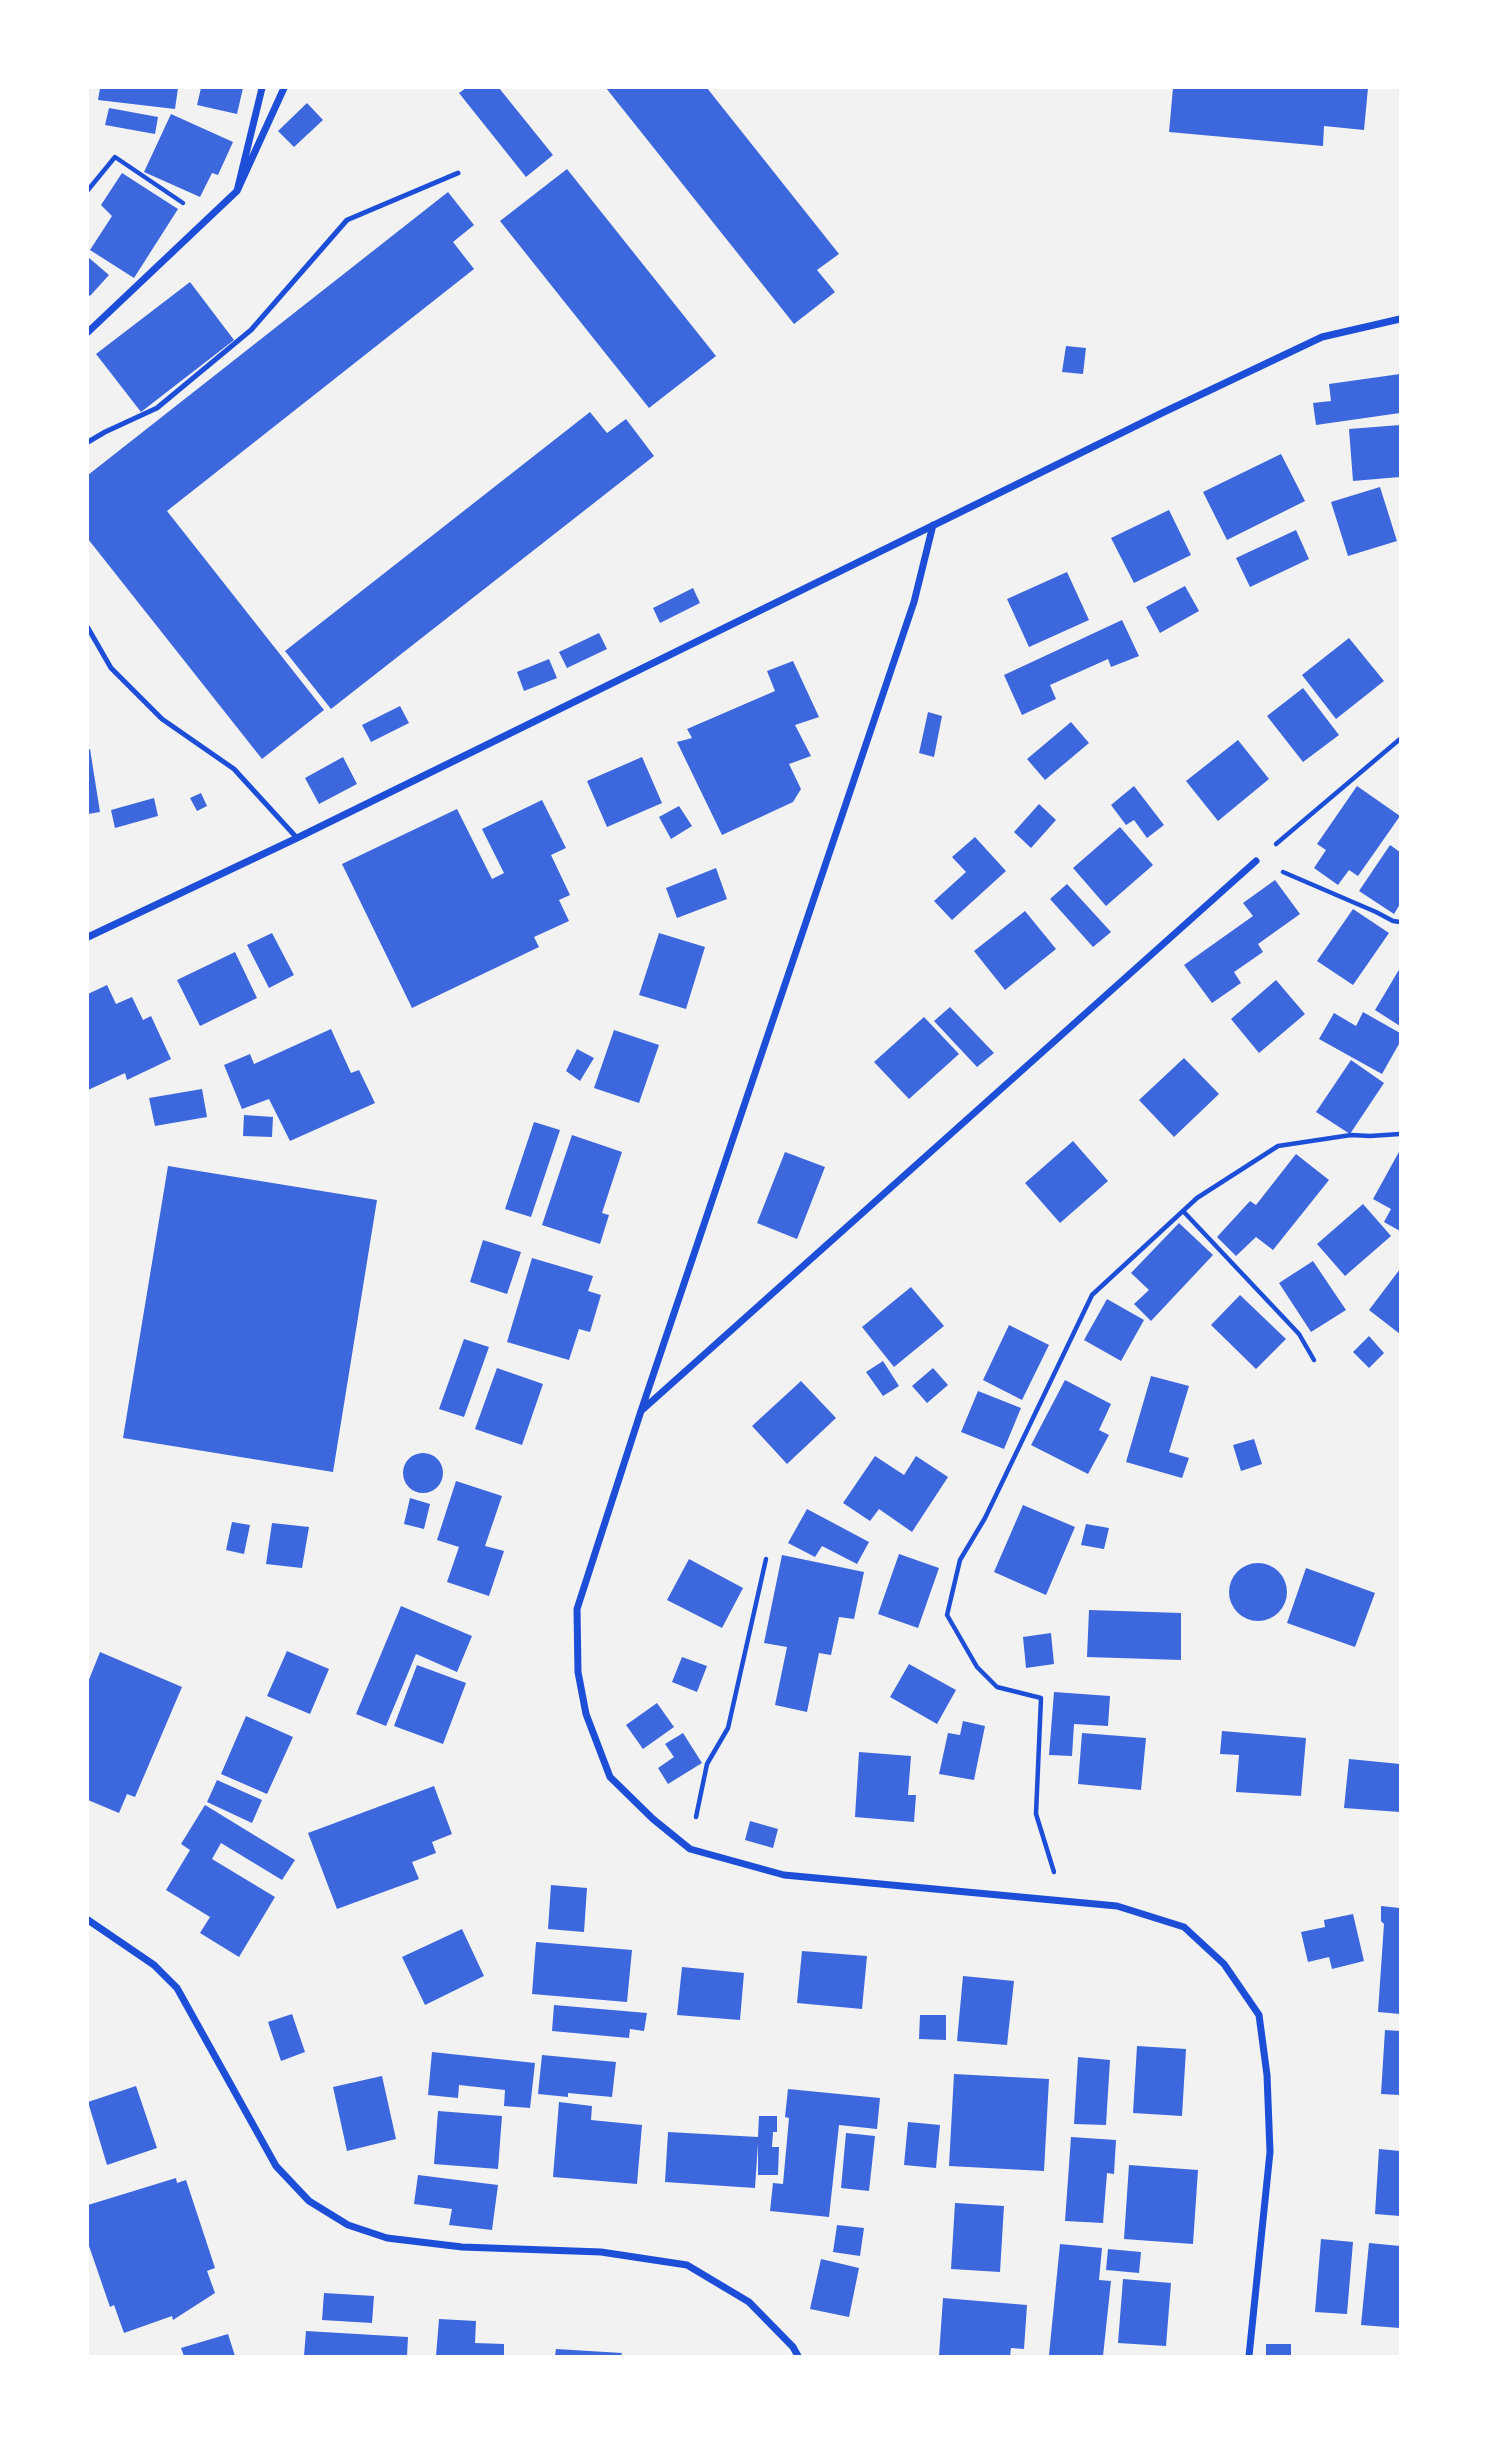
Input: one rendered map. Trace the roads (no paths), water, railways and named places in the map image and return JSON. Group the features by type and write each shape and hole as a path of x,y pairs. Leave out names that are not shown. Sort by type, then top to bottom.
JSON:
{"street":[{"path":"237,191 262,88"},
{"path":"88,332 237,191 284,88"},
{"path":"88,937 297,838 1322,337 1401,319"},
{"path":"933,525 914,601 577,1609 578,1672 586,1714 610,1777 653,1819 690,1849 784,1875 1117,1906 1184,1927 1224,1964 1259,2015 1267,2075 1270,2152 1249,2357"},
{"path":"641,1411 1256,861"},
{"path":"88,1920 154,1965 177,1988 276,2166 309,2201 348,2225 387,2238 462,2247 601,2252 687,2265 749,2302 793,2347 798,2357"}],"lane":[{"path":"88,442 157,408 251,330 347,220 458,173"},
{"path":"88,628 111,668 162,719 234,769 297,838"}]}
